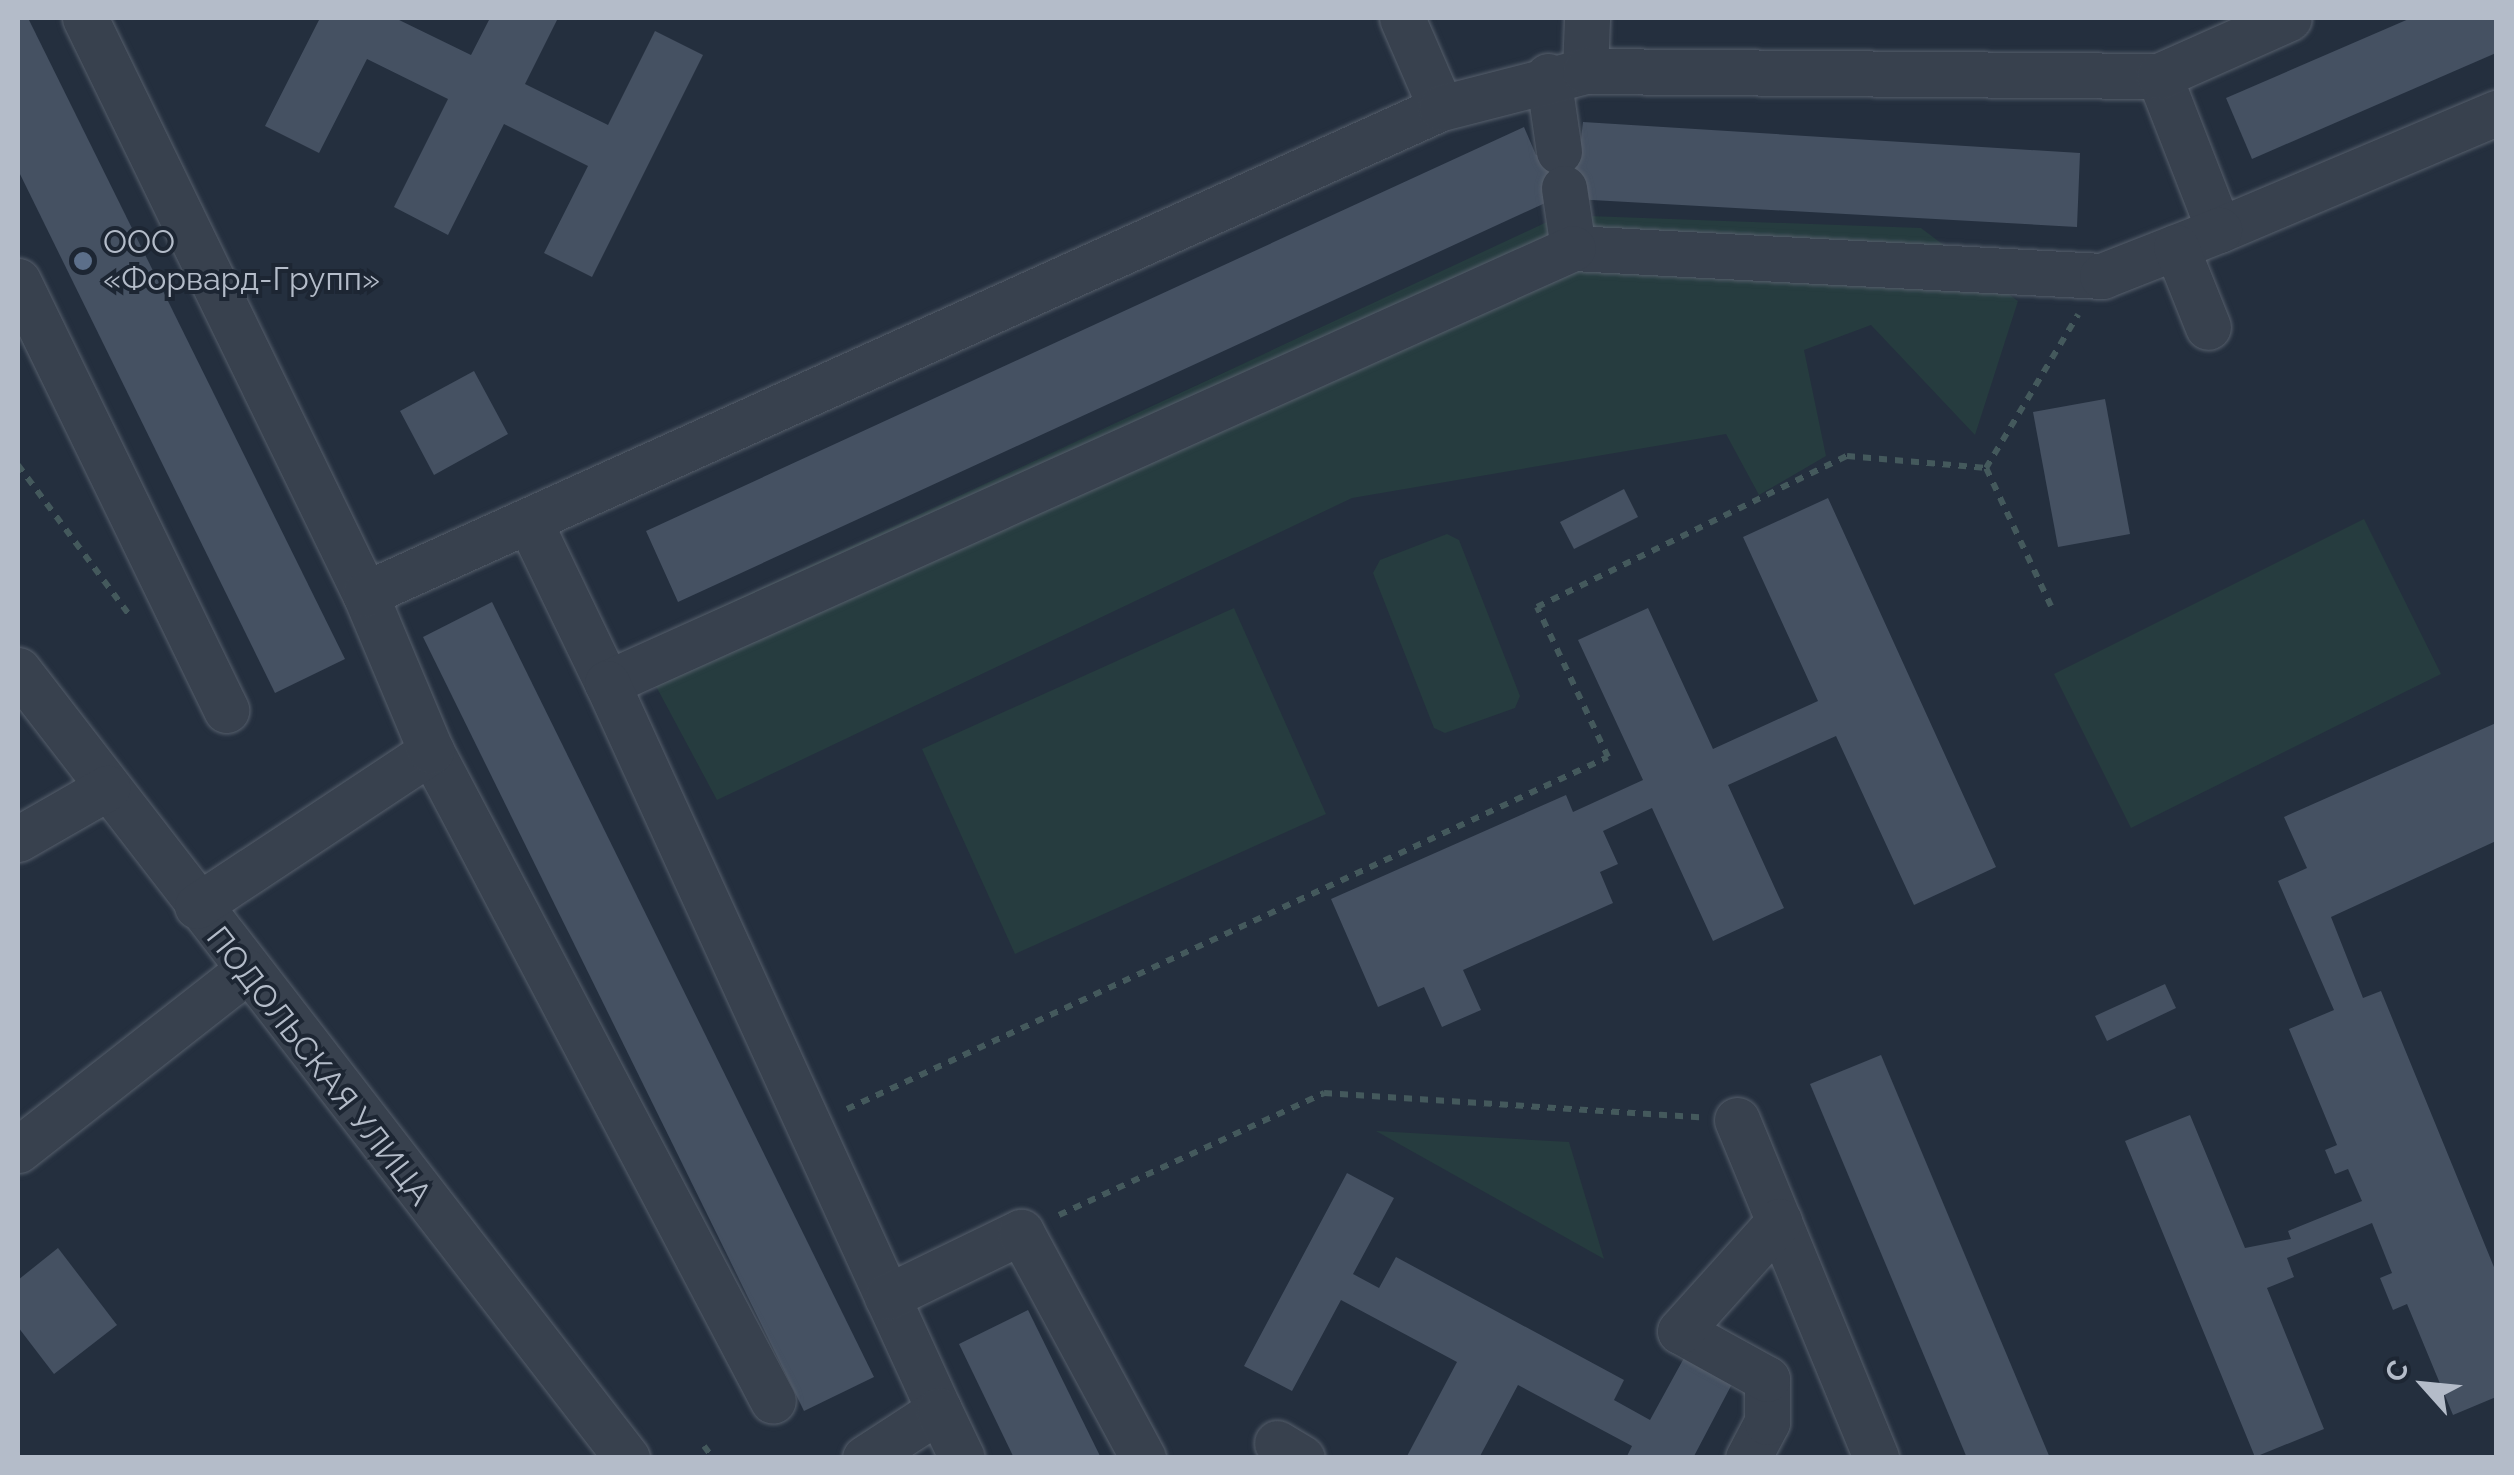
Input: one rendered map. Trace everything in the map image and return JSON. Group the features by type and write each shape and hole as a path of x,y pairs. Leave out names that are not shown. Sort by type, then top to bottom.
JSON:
{"street":[{"path":"84,18 365,594 431,751 772,1401"},
{"path":"1402,18 1441,108"},
{"path":"1573,248 1562,170 1566,73 1586,18"},
{"path":"365,594 1441,108 1566,73 2159,76 2289,18"},
{"path":"2159,76 2219,230"},
{"path":"607,683 1573,248 2102,276 2496,113"},
{"path":"2176,247 2208,327"},
{"path":"18,281 226,710"},
{"path":"530,522 962,1458"},
{"name":"ПОДОЛЬСКАЯ УЛИЦА","path":"18,670 246,971 627,1458"},
{"path":"196,906 431,751"},
{"path":"18,839 107,788"},
{"path":"18,1150 246,971"},
{"path":"1737,1120 1876,1458"},
{"path":"1748,1458 1767,1422 1767,1379 1680,1331 1779,1221"},
{"path":"887,1297 1021,1232 1143,1458"},
{"path":"865,1458 938,1410"}],"path":[{"path":"1986,468 2102,276"},
{"path":"809,1126 1608,757 1538,606 1847,456 1986,468"},
{"path":"18,464 141,631"},
{"path":"1986,468 2051,606"},
{"path":"1021,1232 1324,1093 1737,1120"},
{"path":"704,1446 712,1458"}],"green space":[{"path":"1562,215 1921,228 2018,301 1975,435 1871,325 1804,350 1826,456 1759,495 1726,434 1352,498 717,800 635,647"},
{"path":"2364,519 2441,674 2131,828 2054,674"},
{"path":"1447,534 1459,540 1520,696 1515,708 1445,733 1434,728 1373,573 1380,560"},
{"path":"1234,608 1326,814 1015,954 922,749"},
{"path":"1376,1131 1569,1142 1604,1259"}],"building":[{"path":"18,18 28,18 345,659 275,693 18,170"},
{"path":"320,18 395,18 471,55 490,18 558,18 525,84 608,125 655,31 703,55 592,277 544,253 588,166 504,124 448,235 394,207 448,99 367,59 319,153 265,126"},
{"path":"2411,18 2496,18 2496,53 2252,159 2226,98"},
{"path":"1583,122 2080,153 2077,227 1556,198 678,602 646,531 1524,127 1536,155 1580,148"},
{"path":"474,371 508,434 434,475 400,411"},
{"path":"2105,399 2130,534 2058,547 2033,412"},
{"path":"1624,489 1638,517 1574,549 1560,522"},
{"path":"1828,498 1996,867 1914,905 1836,736 1728,785 1784,908 1713,941 1652,808 1603,831 1618,864 1600,872 1613,903 1463,970 1481,1010 1442,1027 1424,987 1378,1007 1331,899 1566,795 1573,812 1643,780 1578,640 1648,608 1713,749 1818,701 1743,537"},
{"path":"492,602 874,1377 804,1411 423,637"},
{"path":"2496,723 2496,841 2331,917 2363,998 2381,991 2496,1272 2496,1397 2453,1415 2407,1304 2393,1310 2380,1278 2392,1273 2372,1223 2287,1258 2294,1277 2267,1288 2324,1429 2255,1457 2125,1141 2190,1115 2245,1248 2291,1239 2288,1231 2362,1201 2348,1169 2335,1174 2325,1150 2337,1145 2289,1029 2334,1010 2278,881 2307,868 2284,817"},
{"path":"2165,984 2176,1008 2107,1041 2095,1016"},
{"path":"1881,1055 2050,1458 1967,1458 1810,1084"},
{"path":"1347,1173 1394,1198 1353,1274 1379,1288 1396,1257 1624,1380 1614,1400 1650,1420 1684,1358 1732,1384 1693,1458 1626,1458 1632,1446 1518,1385 1479,1458 1406,1458 1457,1362 1341,1300 1292,1391 1244,1366"},
{"path":"58,1248 117,1325 54,1374 18,1327 18,1280"},
{"path":"1028,1310 1101,1458 1014,1458 959,1344"}],"place":[{"name":"ООО «Форвард-Групп»","path":"83,261"}]}
